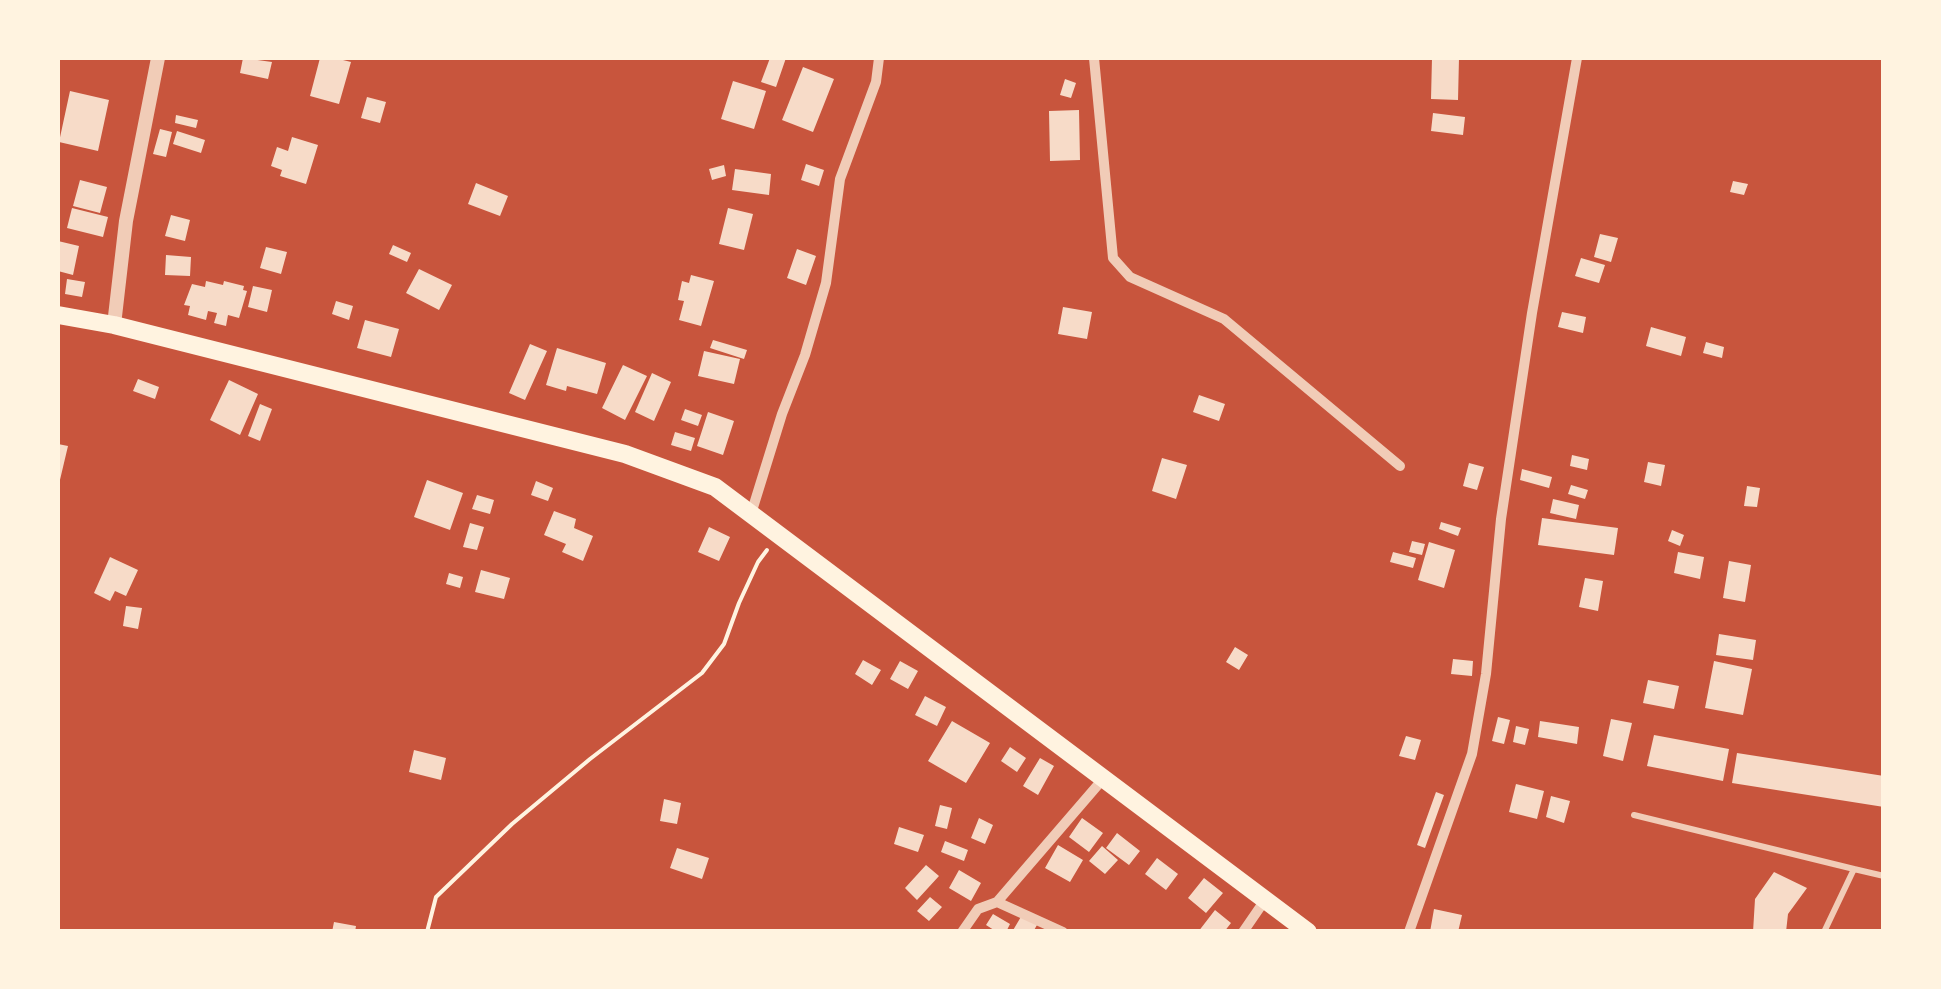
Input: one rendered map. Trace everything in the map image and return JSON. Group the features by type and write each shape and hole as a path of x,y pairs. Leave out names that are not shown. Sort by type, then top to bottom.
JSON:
{"main road":[{"path":"58,315 114,325 625,454 715,487 1308,932"}],"street":[{"path":"114,325 126,222 158,58"},
{"path":"751,514 826,283 840,179 876,82 879,58"},
{"path":"1094,58 1114,258 1130,277 1224,319 1400,466"},
{"path":"1409,932 1472,754 1486,674 1500,519 1577,58"},
{"path":"962,932 978,908 997,902 1103,779"},
{"path":"1243,932 1264,900"},
{"path":"997,902 1063,932"}],"lane":[{"path":"1634,816 1884,876"},
{"path":"1824,932 1854,869"}],"path":[{"path":"427,932 436,896 512,824 702,673 724,644 758,562 780,535"}],"building":[{"path":"243,58 272,62 268,79 240,73"},
{"path":"320,58 351,62 339,104 310,96"},
{"path":"770,58 786,58 776,87 761,82"},
{"path":"1432,58 1459,58 1458,100 1431,99"},
{"path":"803,67 834,79 813,132 782,120"},
{"path":"1065,79 1076,83 1071,98 1060,95"},
{"path":"733,81 766,91 754,129 721,119"},
{"path":"70,91 109,100 98,151 59,142"},
{"path":"367,97 386,102 380,123 361,118"},
{"path":"1079,110 1080,160 1050,161 1049,111"},
{"path":"1433,113 1465,117 1463,135 1431,131"},
{"path":"176,115 198,120 196,128 175,123"},
{"path":"160,129 172,132 166,157 153,154"},
{"path":"177,131 205,140 201,153 173,144"},
{"path":"292,137 318,145 306,184 280,176 282,170 271,166 277,147 288,151"},
{"path":"806,164 824,170 819,186 801,180"},
{"path":"724,165 726,176 712,180 709,169"},
{"path":"735,169 771,174 769,195 732,190"},
{"path":"80,180 107,187 100,213 73,206"},
{"path":"1733,181 1748,184 1744,195 1730,192"},
{"path":"476,183 508,196 500,216 468,204"},
{"path":"72,208 108,217 103,237 67,228"},
{"path":"728,208 753,214 744,250 719,244"},
{"path":"171,215 190,220 185,241 165,236"},
{"path":"1600,234 1618,238 1611,262 1594,257"},
{"path":"58,241 79,246 73,275 58,271"},
{"path":"393,245 411,253 407,262 389,254"},
{"path":"266,247 287,252 281,274 260,268"},
{"path":"797,249 816,256 806,285 787,278"},
{"path":"166,255 191,257 190,276 165,275"},
{"path":"1581,258 1605,265 1599,283 1575,276"},
{"path":"419,269 452,285 439,310 406,293"},
{"path":"691,275 714,281 701,326 679,320 684,301 678,300 682,281 689,283"},
{"path":"67,279 85,282 82,297 65,294"},
{"path":"206,281 244,286 247,291 239,318 228,315 226,326 214,323 217,313 208,311 206,320 188,315 190,306 184,305 192,284 205,287"},
{"path":"253,286 272,290 267,312 248,307"},
{"path":"336,301 353,306 349,320 332,314"},
{"path":"1063,307 1092,312 1087,339 1058,334"},
{"path":"1562,312 1586,317 1583,333 1558,327"},
{"path":"365,320 399,329 391,357 357,348"},
{"path":"1651,327 1686,337 1681,356 1646,346"},
{"path":"713,340 747,350 744,359 710,348"},
{"path":"1706,342 1724,347 1722,358 1703,353"},
{"path":"530,344 547,351 525,400 509,393"},
{"path":"557,348 606,363 597,394 546,385"},
{"path":"704,351 740,359 734,384 698,376"},
{"path":"623,365 647,376 625,420 602,408"},
{"path":"652,373 671,382 654,421 635,412"},
{"path":"138,379 159,387 155,399 133,391"},
{"path":"229,380 258,394 240,435 210,420"},
{"path":"1199,395 1225,404 1219,421 1193,412"},
{"path":"260,404 272,409 260,441 248,436"},
{"path":"685,409 702,415 698,426 681,420"},
{"path":"708,412 734,421 723,455 697,446"},
{"path":"675,432 695,438 691,451 671,445"},
{"path":"58,444 68,446 59,484 58,483"},
{"path":"1572,455 1589,459 1587,470 1570,466"},
{"path":"1162,458 1187,465 1176,499 1152,491"},
{"path":"1648,462 1665,465 1661,486 1644,482"},
{"path":"1469,463 1484,467 1477,490 1463,486"},
{"path":"1522,469 1552,477 1549,488 1520,480"},
{"path":"427,480 463,493 450,530 414,517"},
{"path":"536,481 553,488 548,501 531,495"},
{"path":"1571,485 1588,490 1585,499 1568,494"},
{"path":"1747,486 1760,488 1757,507 1744,506"},
{"path":"477,495 494,500 490,514 472,509"},
{"path":"1553,499 1579,505 1576,519 1550,513"},
{"path":"554,511 576,519 574,528 593,536 583,561 562,552 566,544 544,535"},
{"path":"1542,518 1618,528 1614,555 1538,545"},
{"path":"1441,522 1461,528 1458,536 1439,529"},
{"path":"470,523 484,527 477,550 463,547"},
{"path":"709,527 730,537 719,561 698,552"},
{"path":"1672,530 1684,535 1680,546 1668,541"},
{"path":"1412,541 1425,544 1422,555 1409,552"},
{"path":"1429,542 1455,550 1444,588 1418,580"},
{"path":"1393,552 1416,558 1413,568 1390,562"},
{"path":"1678,552 1704,557 1700,579 1674,573"},
{"path":"110,557 138,570 126,596 115,591 110,601 94,593"},
{"path":"1729,561 1751,565 1745,602 1723,598"},
{"path":"481,570 510,578 504,599 475,592"},
{"path":"449,573 463,577 460,588 446,584"},
{"path":"1585,578 1603,581 1598,611 1579,607"},
{"path":"126,606 142,608 138,629 123,626"},
{"path":"1719,634 1756,640 1753,660 1716,655"},
{"path":"1235,647 1248,655 1239,670 1226,662"},
{"path":"1453,659 1473,661 1472,676 1451,674"},
{"path":"863,660 881,670 872,685 855,674"},
{"path":"900,661 918,671 908,689 890,679"},
{"path":"1714,661 1752,669 1743,715 1705,708"},
{"path":"1648,680 1679,686 1674,709 1643,703"},
{"path":"925,696 946,707 937,726 915,715"},
{"path":"1498,717 1510,720 1504,744 1492,741"},
{"path":"1611,719 1632,723 1623,761 1603,756"},
{"path":"952,721 990,743 966,783 928,761"},
{"path":"1540,721 1579,727 1577,744 1538,737"},
{"path":"1516,726 1529,729 1525,745 1513,742"},
{"path":"1654,735 1729,749 1723,781 1647,766"},
{"path":"1406,736 1421,740 1415,760 1399,756"},
{"path":"1010,747 1026,758 1017,772 1001,761"},
{"path":"414,750 446,758 441,780 409,772"},
{"path":"1737,753 1884,776 1884,807 1732,783"},
{"path":"1040,758 1054,766 1038,795 1023,786"},
{"path":"1516,784 1544,791 1537,819 1509,812"},
{"path":"1436,792 1444,795 1425,848 1417,845"},
{"path":"1551,796 1570,801 1564,823 1546,817"},
{"path":"664,799 681,803 677,824 660,821"},
{"path":"940,805 952,808 947,829 935,826"},
{"path":"979,818 993,825 985,844 971,838"},
{"path":"1082,818 1103,833 1089,852 1069,837"},
{"path":"899,827 924,835 918,852 894,844"},
{"path":"1117,833 1140,851 1129,865 1106,848"},
{"path":"945,841 968,850 964,861 941,852"},
{"path":"1058,845 1083,860 1070,882 1045,868"},
{"path":"1102,846 1118,860 1105,874 1089,861"},
{"path":"677,848 709,858 702,879 670,868"},
{"path":"1157,858 1178,874 1166,890 1145,874"},
{"path":"926,865 939,876 917,900 905,888"},
{"path":"959,870 981,883 971,901 949,888"},
{"path":"1774,872 1807,888 1788,914 1786,932 1753,932 1755,899"},
{"path":"1204,878 1223,893 1206,913 1188,898"},
{"path":"930,897 942,907 929,921 917,911"},
{"path":"1434,909 1462,915 1458,932 1430,932"},
{"path":"1215,910 1231,923 1224,932 1198,932"},
{"path":"993,914 1010,924 1006,932 986,925"},
{"path":"1022,915 1037,925 1033,932 1012,932"},
{"path":"334,922 356,926 355,932 332,932"}]}
